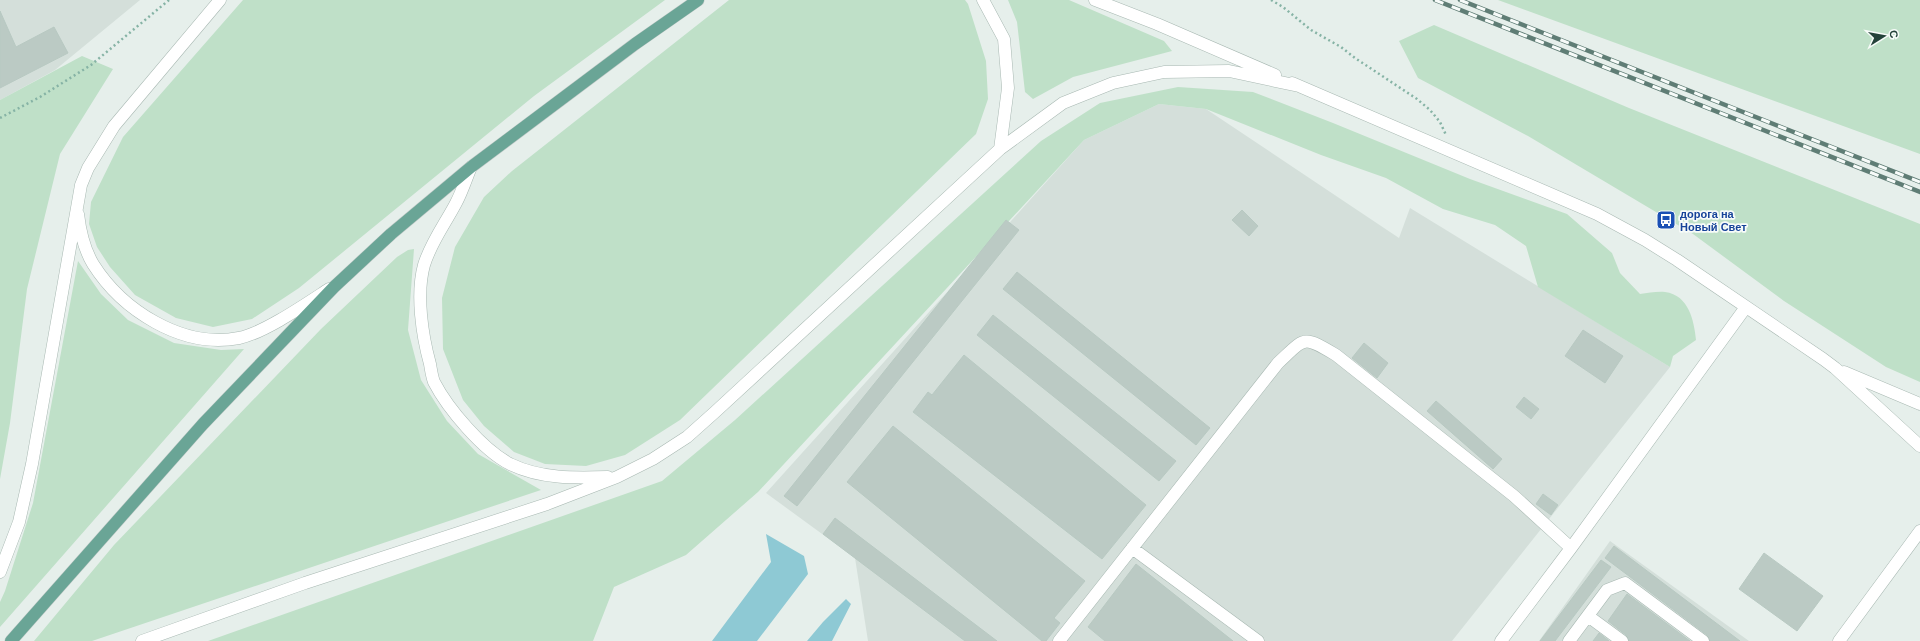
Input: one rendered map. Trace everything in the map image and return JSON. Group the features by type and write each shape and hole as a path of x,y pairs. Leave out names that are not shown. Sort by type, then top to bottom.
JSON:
{"main road":[{"path":"11,641 203,424 334,287 391,234 471,167 635,44 698,0"}],"street":[{"path":"0,572 19,522 32,464 76,203 81,185 88,168 114,126 220,0"},
{"path":"983,0 1004,39 1008,88 1000,149"},
{"path":"1095,0 1157,24 1597,214 1645,240 1836,368 1920,445"},
{"path":"142,641 305,583 547,504 617,477 653,459 687,437 1000,149 1063,104 1113,83 1164,72 1229,71 1299,86"},
{"path":"471,167 456,203 440,228 424,266 420,306 425,347 434,381 457,415 482,444 509,463 542,475 572,478 617,477"},
{"path":"76,203 80,228 85,245 92,263 104,279 117,293 143,315 178,332 214,339 238,338 253,334 334,287"},
{"path":"1501,641 1572,548 1746,307"},
{"path":"1059,641 1278,363 1301,342 1312,341 1336,355 1508,492 1572,548"},
{"path":"1836,368 1920,404"},
{"path":"1920,431 1920,445"},
{"path":"1839,641 1920,531"},
{"path":"1132,548 1258,641"},
{"path":"1569,641 1607,590 1625,583 1703,641"},
{"path":"1588,616 1622,641"}],"path":[{"path":"0,118 40,97 91,65 169,0"},
{"path":"1271,0 1283,7 1311,30 1342,47 1355,58 1430,110 1440,122 1454,152"}],"shaded area":[{"path":"0,0 140,0 55,70 0,100"},
{"path":"1159,104 1206,109 1399,238 1410,208 1670,367 1452,641 868,641 855,558 766,493 1084,140"},
{"path":"1610,541 1749,641 1539,641"}],"green space":[{"path":"243,0 665,0 534,96 299,288 252,319 213,327 176,318 135,295 110,267 97,247 89,224 91,202 123,137"},
{"path":"729,0 965,0 968,4 986,61 988,99 976,134 680,420 625,455 586,466 545,464 514,452 484,426 463,400 443,349 442,298 455,247 484,197 512,171"},
{"path":"1008,0 1069,0 1164,41 1172,51 1073,77 1033,99 1025,92 1017,22"},
{"path":"1498,0 1920,0 1920,154"},
{"path":"1434,25 1629,108 1920,224 1920,382 1886,367 1784,301 1693,234 1528,136 1418,78 1399,41"},
{"path":"82,56 113,69 60,154 27,289 10,423 0,479 0,100"},
{"path":"1178,87 1253,92 1470,179 1567,214 1612,253 1620,273 1640,294 1665,292 1680,298 1685,303 1692,317 1696,340 1673,356 1670,367 1538,287 1526,246 1495,225 1443,209 1386,178 1321,155 1206,109 1159,104 1084,140 758,492 686,555 614,587 593,641 208,641 662,481 735,420 1041,141 1100,103"},
{"path":"414,249 408,330 421,380 447,421 478,454 541,490 92,641 34,641 114,545 321,329 397,257 408,250"},
{"path":"78,261 101,294 128,320 174,343 221,350 244,349 0,627 0,602 5,591 33,503"}],"water":[{"path":"766,534 804,556 808,574 757,641 712,641 771,562"},
{"path":"846,599 851,604 832,641 807,641 823,622"}],"building":[{"path":"0,11 16,47 54,27 68,53 0,88"},
{"path":"1242,210 1258,226 1249,236 1232,220"},
{"path":"1006,220 1019,230 797,506 784,496"},
{"path":"1017,272 1210,428 1196,445 1003,289"},
{"path":"993,315 1176,461 1159,481 977,335"},
{"path":"1583,330 1623,356 1605,383 1565,356"},
{"path":"1364,343 1388,363 1377,378 1352,358"},
{"path":"964,355 1146,505 1102,559 913,412 928,392 932,395"},
{"path":"1524,397 1539,409 1531,419 1516,407"},
{"path":"1436,401 1502,459 1493,469 1427,411"},
{"path":"893,426 1085,581 1054,618 1060,623 1046,641 1042,641 847,482"},
{"path":"1543,494 1558,505 1551,515 1536,504"},
{"path":"835,518 997,641 965,641 823,534"},
{"path":"1614,546 1740,641 1710,641 1707,635 1605,558"},
{"path":"1764,553 1823,596 1797,631 1739,589"},
{"path":"1601,560 1611,567 1555,641 1540,641"},
{"path":"1136,564 1233,641 1105,641 1088,627"},
{"path":"1627,594 1690,641 1629,641 1626,635 1608,621"},
{"path":"1599,633 1609,641 1593,641"}],"railway":[{"path":"1435,0 1920,192"},
{"path":"1460,0 1920,182"}],"place":[{"name":"дорога на Новый Свет","path":"1666,220"}]}
